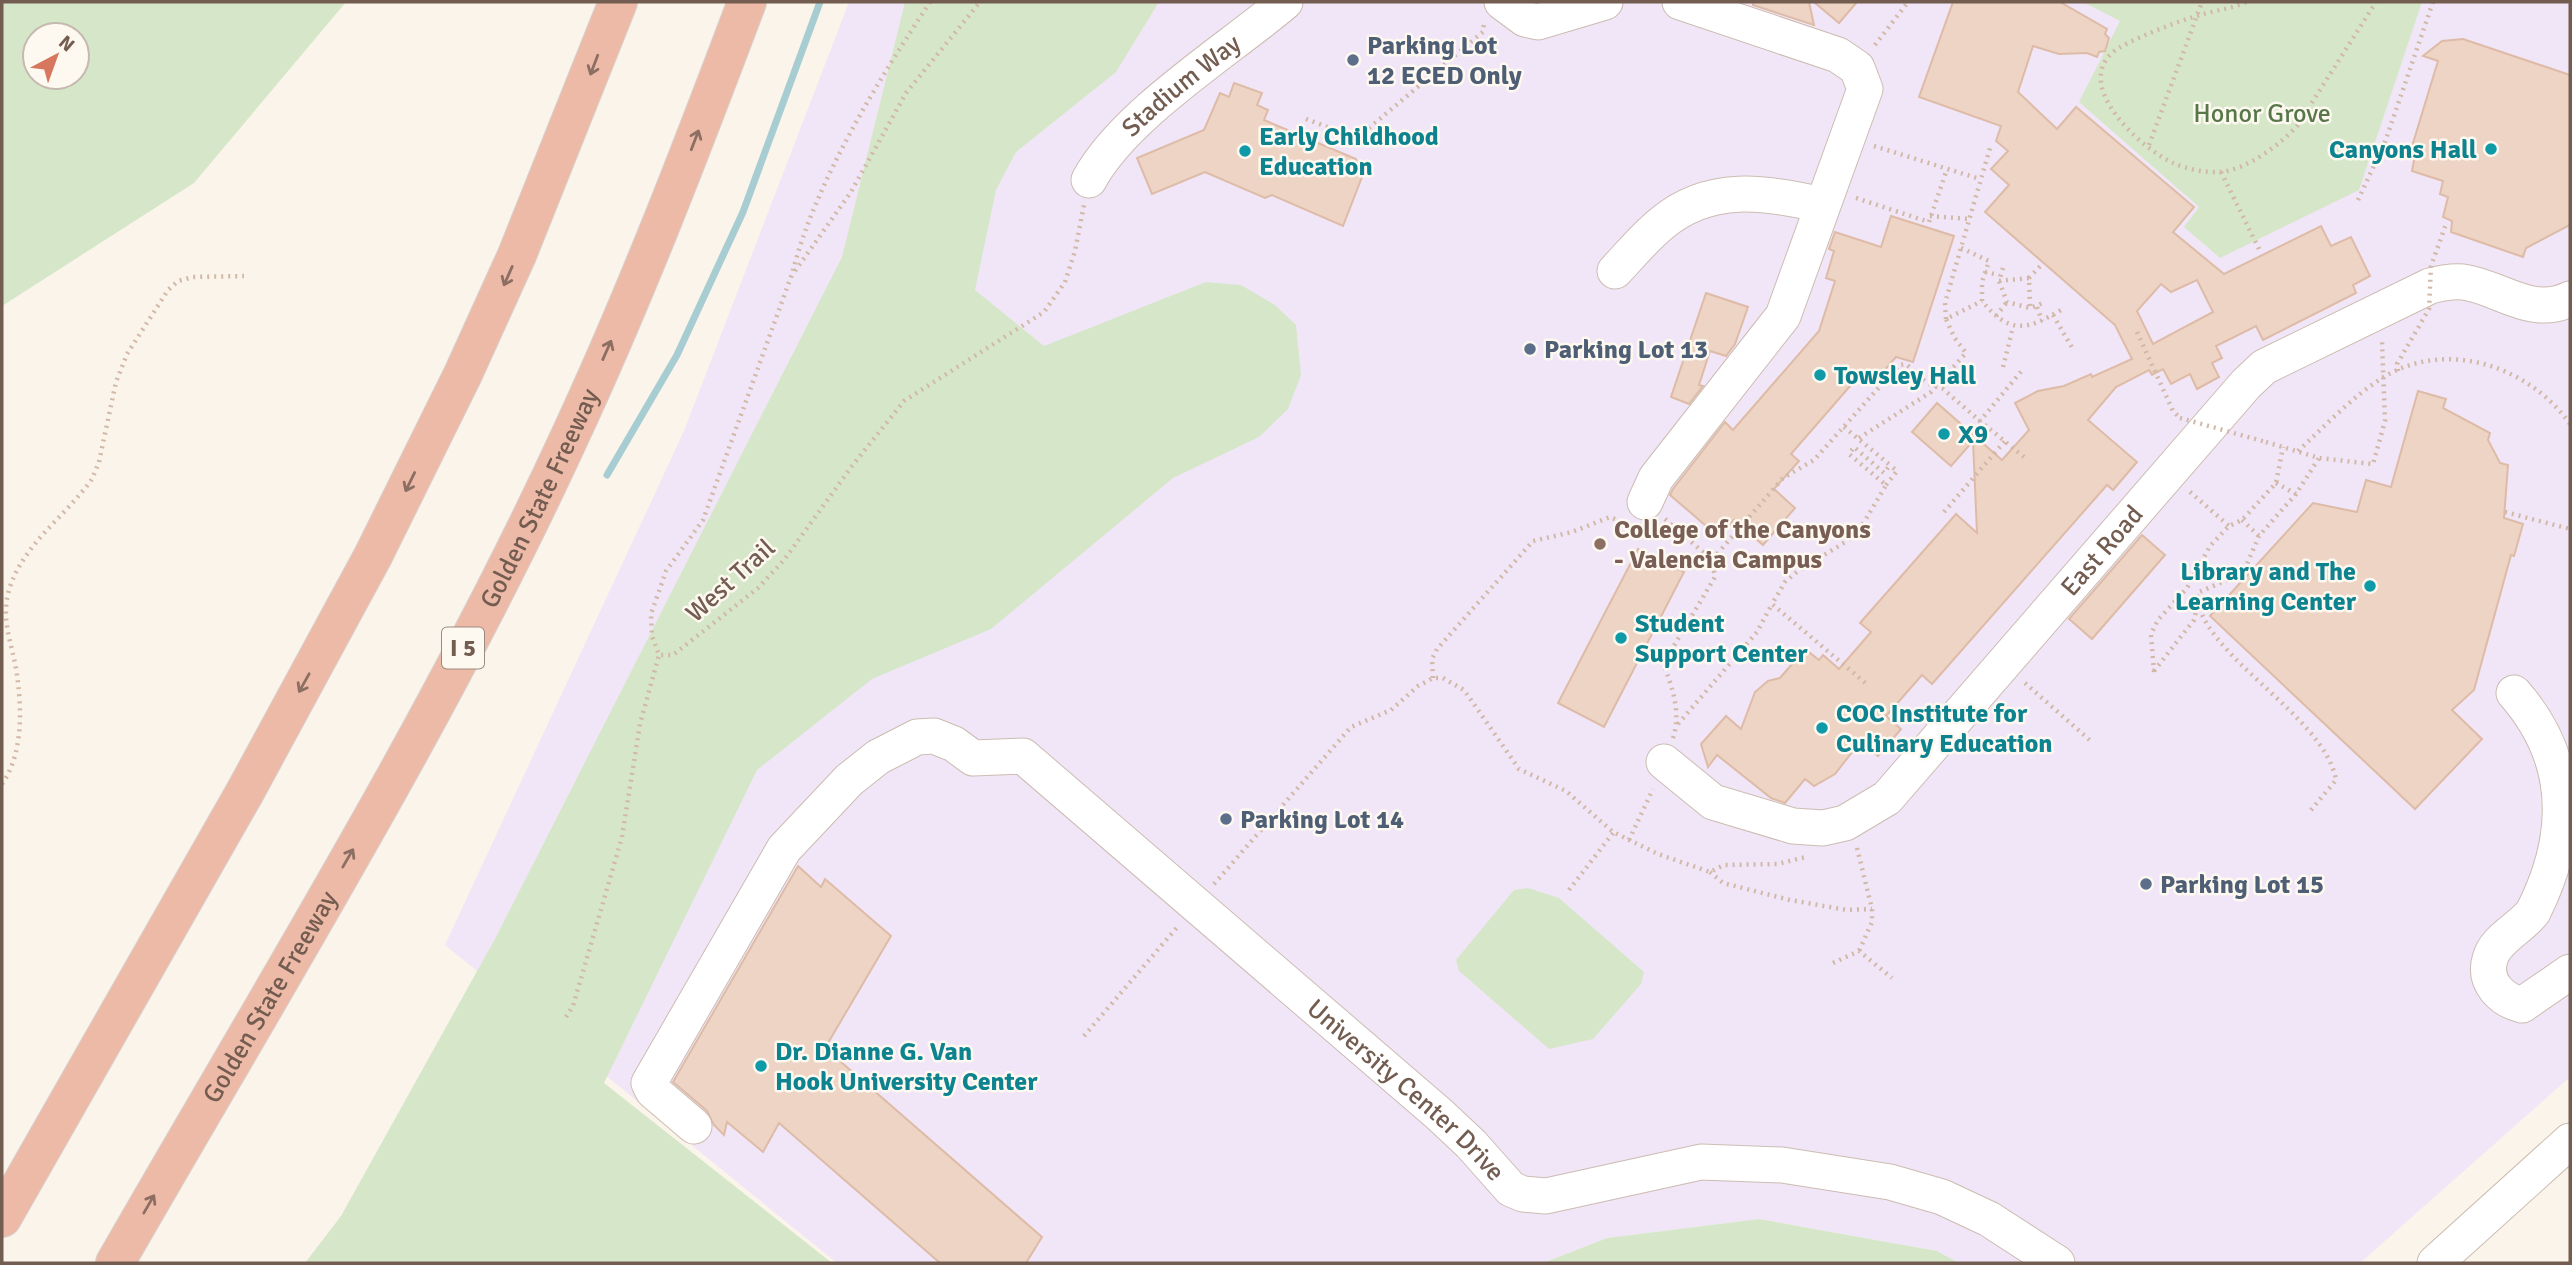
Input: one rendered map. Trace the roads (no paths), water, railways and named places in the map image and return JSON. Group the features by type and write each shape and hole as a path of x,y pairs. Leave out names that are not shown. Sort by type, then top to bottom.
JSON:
{"highway":[{"path":"2,1218 245,792 373,556 463,374 517,255 618,2"},
{"name":"Golden State Freeway","path":"115,1263 430,713 570,437 667,214 747,2"}],"street":[{"name":"Stadium Way","path":"1089,180 1101,157 1142,117 1285,2"},
{"path":"1496,10 1538,22 1605,2"},
{"path":"1645,502 1656,478 1783,316 1833,200 1861,79 1838,55 1680,2"},
{"path":"1615,271 1662,222 1703,202 1735,192 1833,200"},
{"name":"East Road","path":"1664,762 1713,802 1793,826 1823,828 1845,823 1887,798 2246,384 2264,367 2430,286 2447,282 2465,282 2519,303 2540,305 2570,299"},
{"path":"2514,693 2533,712 2558,752 2570,799 2569,842 2552,885 2538,905 2497,946 2490,959 2489,975 2496,991 2507,1001 2522,1005 2570,972"},
{"name":"University Center Drive","path":"694,1126 653,1091 649,1083 784,849 849,780 878,758 917,737 934,736 954,744 973,758 1023,756 1439,1114 1471,1144 1511,1189 1523,1194 1546,1196 1701,1162 1782,1165 1890,1182 1942,1197 1989,1219 2057,1263"},
{"path":"2435,1263 2570,1142"}],"waterway":[{"path":"607,475 677,355 743,212 820,2"}],"place":[{"name":"Parking Lot 12 ECED Only","path":"1353,60"},
{"name":"Canyons Hall","path":"2491,149"},
{"name":"Early Childhood Education","path":"1245,151"},
{"name":"Parking Lot 13","path":"1530,349"},
{"name":"Towsley Hall","path":"1820,375"},
{"name":"X9","path":"1944,434"},
{"name":"College of the Canyons - Valencia Campus","path":"1600,544"},
{"name":"Library and The Learning Center","path":"2370,586"},
{"name":"Student Support Center","path":"1621,638"},
{"name":"COC Institute for Culinary Education","path":"1822,728"},
{"name":"Parking Lot 14","path":"1226,819"},
{"name":"Parking Lot 15","path":"2146,884"},
{"name":"Dr. Dianne G. Van Hook University Center","path":"761,1066"}],"park label":[{"name":"Honor Grove","path":"2262,113"}]}
